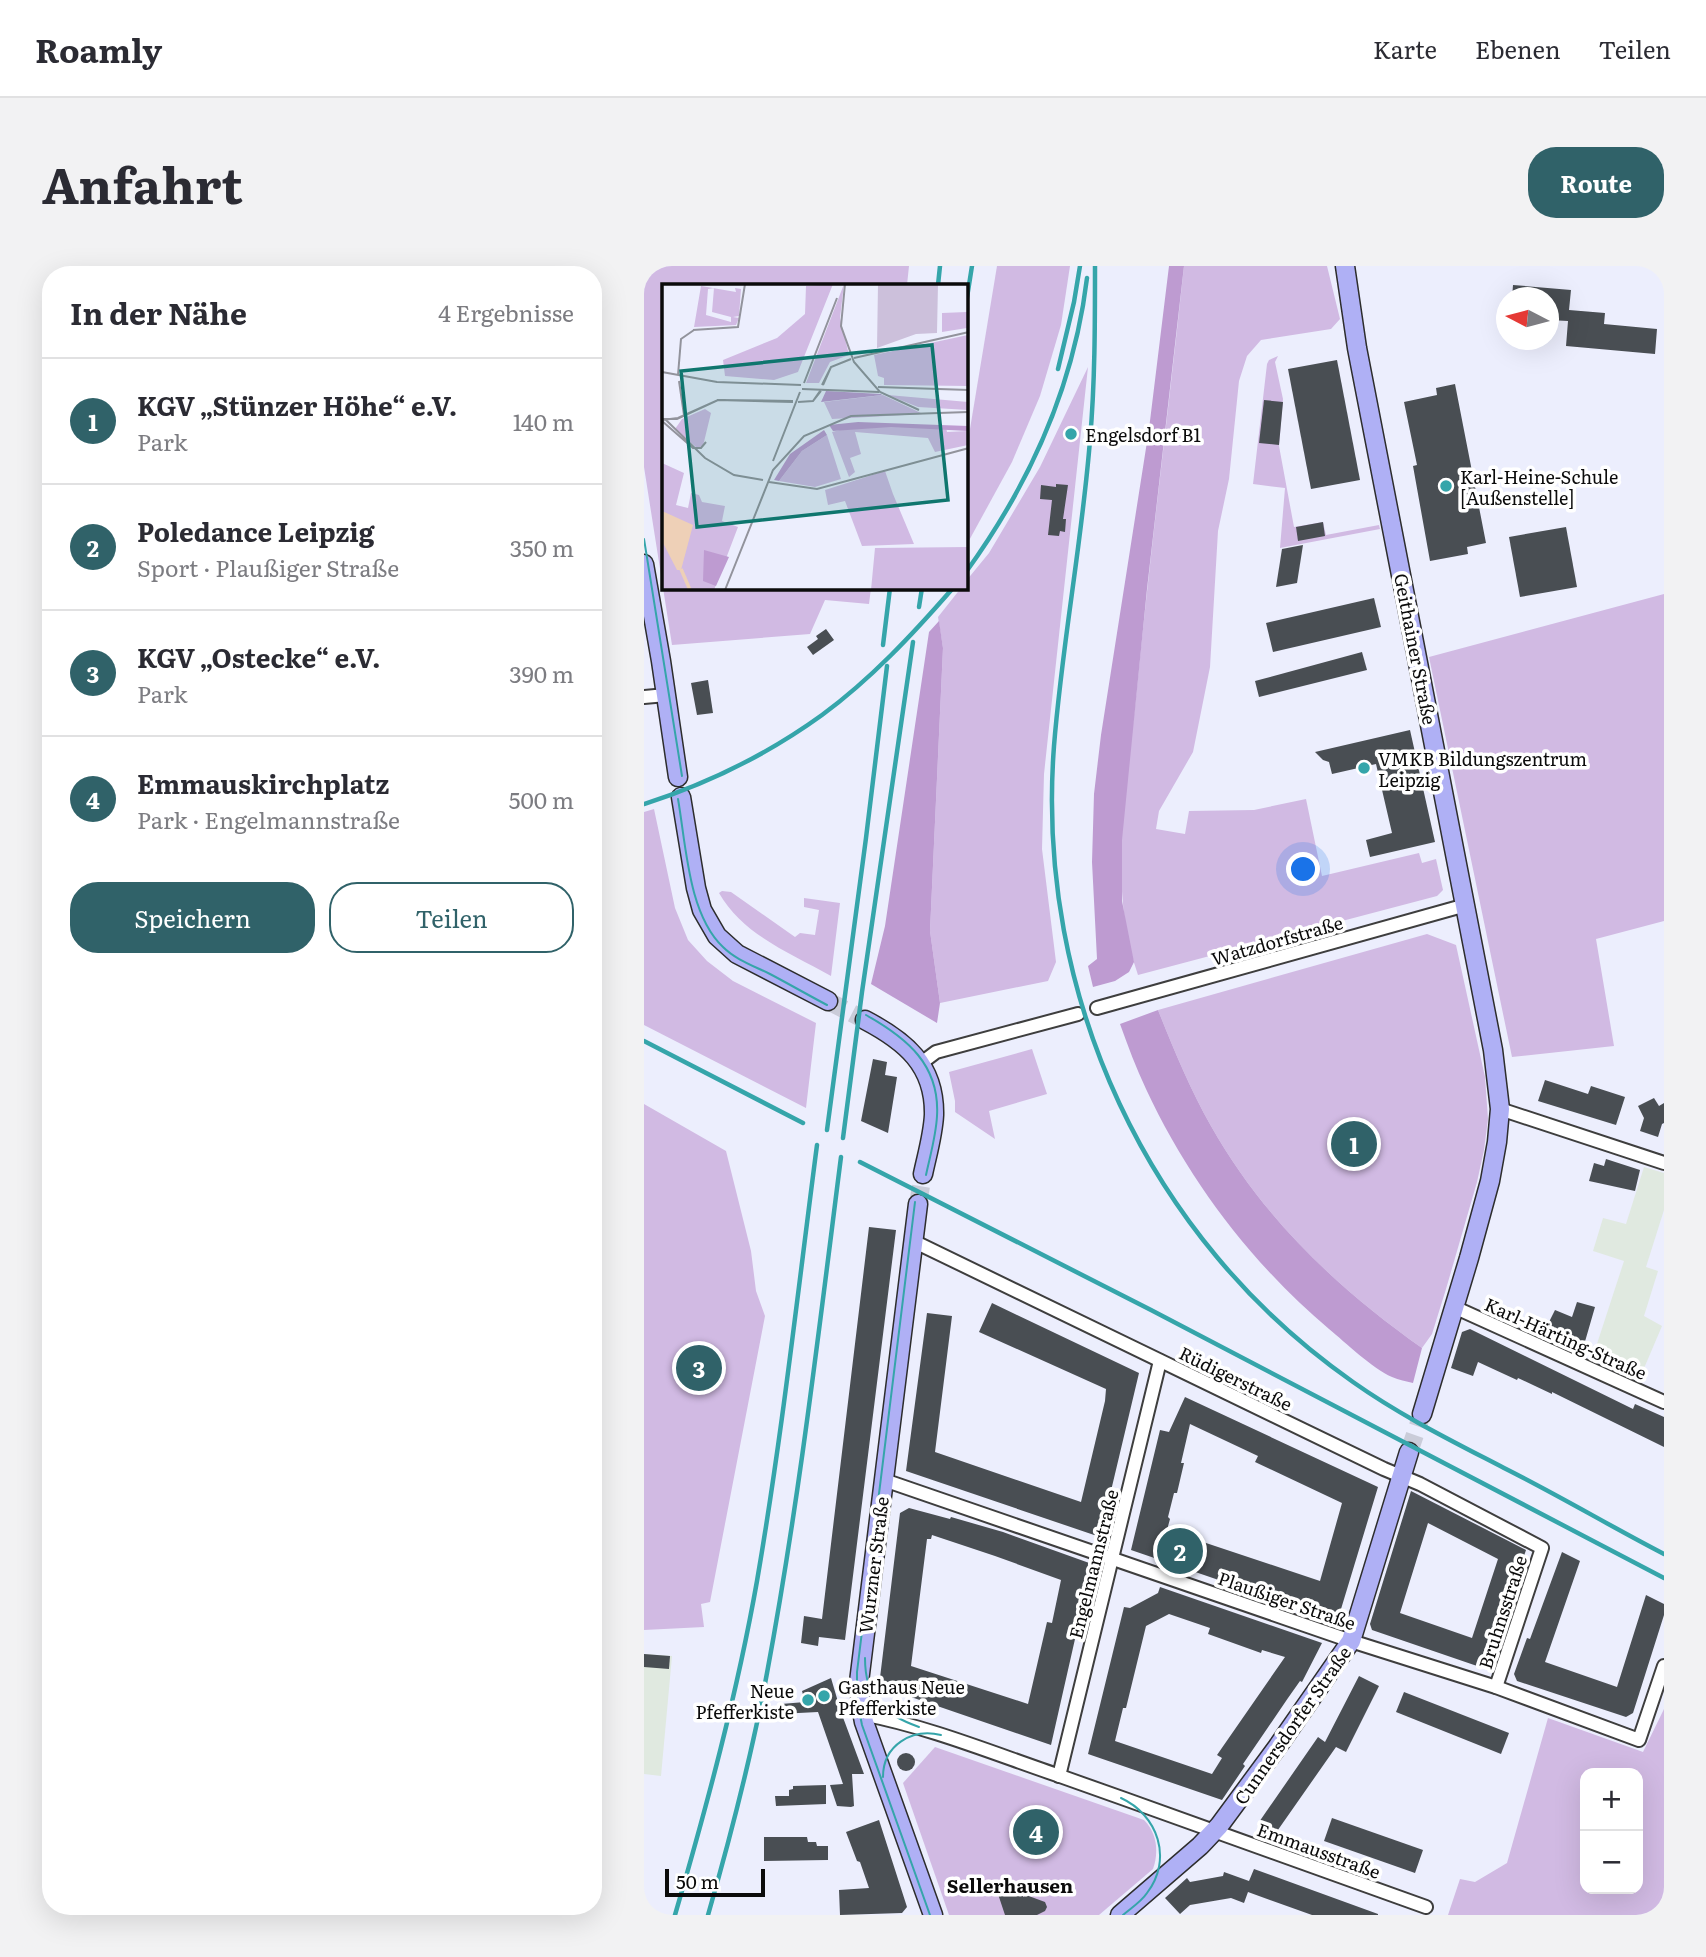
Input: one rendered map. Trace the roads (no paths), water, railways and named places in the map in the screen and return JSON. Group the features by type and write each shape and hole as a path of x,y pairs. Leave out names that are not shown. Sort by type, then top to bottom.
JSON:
{"street":[{"name":"Geithainer Straße","path":"1345,266 1357,348 1497,1072 1500,1109"},
{"path":"644,564 678,777"},
{"path":"644,697 666,695"},
{"path":"681,797 696,888 702,910 718,936 737,954 828,1001"},
{"name":"Watzdorfstraße","path":"1097,1008 1466,905"},
{"path":"920,1064 936,1052 1078,1014"},
{"path":"865,1020 900,1040 920,1064 930,1086 934,1115 923,1174"},
{"path":"1422,1413 1490,1181 1500,1109 1664,1163"},
{"name":"Wurzner Straße","path":"918,1204 859,1674 862,1714 933,1915"},
{"name":"Rüdigerstraße","path":"914,1241 1420,1484 1542,1548"},
{"name":"Karl-Härting-Straße","path":"1454,1307 1664,1402"},
{"name":"Engelmannstraße","path":"1059,1776 1160,1361"},
{"name":"Cunnersdorfer Straße","path":"1120,1915 1216,1831 1351,1641 1409,1452"},
{"name":"Plaußiger Straße","path":"884,1480 1351,1641 1496,1687 1639,1740 1664,1667"},
{"name":"Bruhnsstraße","path":"1496,1687 1542,1548"},
{"name":"Emmausstraße","path":"862,1714 919,1727 1426,1907"}],"tunnel":[{"path":"828,1001 865,1020"},
{"path":"918,1204 923,1174"},
{"path":"1409,1452 1422,1414"}],"tram line":[{"path":"644,539 682,776"},
{"path":"678,799 690,878 695,898 711,933 734,956 827,1005"},
{"path":"866,1015 907,1044 927,1068 933,1082 937,1116 926,1175"},
{"path":"915,1202 857,1672 857,1700 862,1725 930,1915"},
{"path":"865,1658 868,1684 878,1703 895,1716 919,1727"},
{"path":"883,1777 888,1756 901,1741 920,1734 941,1735"},
{"path":"1121,1798 1144,1815 1158,1839 1160,1852 1155,1880 1145,1896 1123,1915"}],"railway":[{"path":"938,284 940,266"},
{"path":"968,291 972,266"},
{"path":"1058,369 1080,266"},
{"path":"1095,266 1092,418 1054,746 1053,839 1064,930 1086,1019 1120,1104 1163,1184 1217,1257 1281,1324 1353,1382 1390,1406 1664,1554"},
{"path":"968,569 1010,505 1045,433 1060,396 1071,357 1087,278"},
{"path":"883,645 890,590"},
{"path":"919,607 922,590"},
{"path":"644,804 736,767 780,743 822,715 891,655 951,590"},
{"path":"843,1138 913,642"},
{"path":"827,1130 887,666"},
{"path":"644,1041 803,1123"},
{"path":"675,1915 720,1749 757,1581 782,1418 817,1145"},
{"path":"708,1915 748,1764 778,1609 808,1415 841,1157"},
{"path":"860,1162 1151,1310 1664,1578"}],"place":[{"name":"Engelsdorf B1","path":"1071,434"},
{"name":"Karl-Heine-Schule [Außenstelle]","path":"1446,486"},
{"name":"VMKB Bildungszentrum Leipzig","path":"1364,768"},
{"name":"KGV „Stünzer Höhe“ e.V.","path":"1354,1144"},
{"name":"KGV „Ostecke“ e.V.","path":"699,1368"},
{"name":"Poledance Leipzig","path":"1180,1551"},
{"name":"Gasthaus Neue Pfefferkiste","path":"824,1696"},
{"name":"Neue Pfefferkiste","path":"808,1700"},
{"name":"Emmauskirchplatz","path":"1036,1832"}],"district":[{"name":"Sellerhausen","path":"1010,1885"}]}
